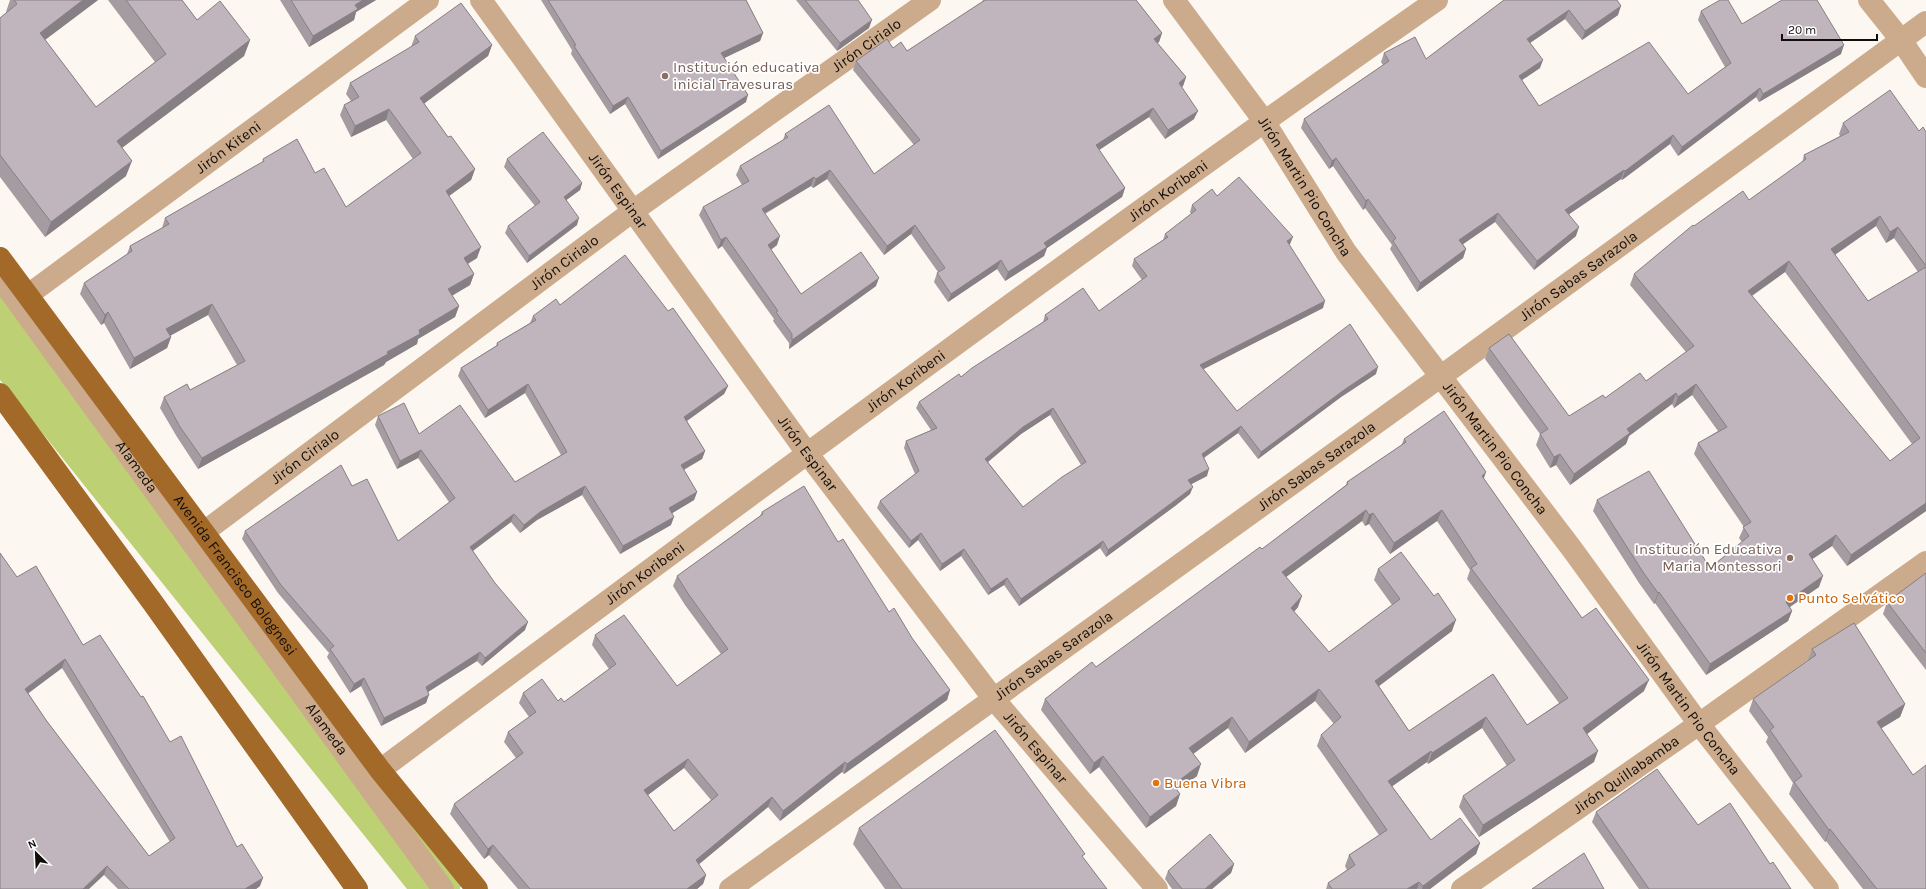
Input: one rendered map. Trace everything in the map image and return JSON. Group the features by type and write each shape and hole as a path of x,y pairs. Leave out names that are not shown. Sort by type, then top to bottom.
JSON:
{"main road":[{"name":"Avenida Francisco Bolognesi","path":"0,258 380,770 477,889"},
{"path":"0,394 149,596 357,889"}],"street":[{"name":"Jirón Kiteni","path":"28,295 428,0"},
{"name":"Jirón Espinar","path":"481,0 807,453 993,698 1157,889"},
{"name":"Jirón Cirialo","path":"204,532 633,211 930,0"},
{"name":"Jirón Martin Pio Concha","path":"1174,0 1264,121 1346,252 1572,549 1699,724 1828,889"},
{"name":"Jirón Koribeni","path":"380,770 807,453 1264,121 1437,0"},
{"path":"1869,0 1901,40 1926,77"},
{"name":"Jirón Sabas Sarazola","path":"730,889 1440,377 1926,22"},
{"name":"Alameda","path":"0,278 443,889"},
{"name":"Jirón Quillabamba","path":"1462,889 1699,724 1926,562"}],"green space":[{"path":"0,258 462,881 460,889 407,889 0,380"}],"building":[{"path":"14,0 83,0 40,33 96,107 166,54 126,0 182,0 197,20 220,1 250,40 117,141 132,161 51,222 0,155 0,18 17,4"},
{"path":"291,0 363,0 355,5 358,9 313,36"},
{"path":"548,0 746,0 763,33 721,53 748,95 661,151 628,97 613,106 574,46 576,45"},
{"path":"805,0 858,0 872,20 840,43"},
{"path":"985,0 1136,0 1162,33 1154,39 1186,77 1179,83 1198,111 1168,130 1153,108 1096,145 1125,188 1044,243 1047,247 1008,272 1001,260 951,294 937,273 945,268 915,225 887,246 830,170 816,179 814,177 762,209 780,236 768,245 801,294 861,252 879,278 792,340 792,334 776,312 778,311 726,237 721,240 703,207 749,181 740,166 788,137 785,134 829,105 874,174 920,140 856,61 887,39 893,48 901,42 907,51"},
{"path":"1504,0 1617,0 1621,6 1585,31 1569,10 1527,39 1543,60 1519,76 1539,106 1649,42 1688,94 1731,63 1701,11 1720,0 1728,0 1742,24 1782,0 1817,0 1844,45 1763,94 1760,88 1682,147 1673,135 1625,171 1624,170 1565,210 1579,227 1537,261 1498,213 1459,240 1466,249 1420,283 1393,241 1396,238 1368,199 1366,201 1336,158 1332,161 1304,119 1389,61 1384,53 1415,37 1426,59"},
{"path":"461,3 492,45 420,98 448,137 451,136 475,169 446,191 481,247 464,258 474,274 448,289 459,306 419,330 420,334 387,352 388,354 202,458 180,427 164,397 187,384 190,390 245,361 212,304 166,329 171,337 134,358 108,312 105,315 84,283 132,251 130,246 169,224 165,218 264,161 263,159 297,139 315,173 324,168 346,207 421,153 389,109 355,126 344,105 359,97 350,83 419,42 415,36"},
{"path":"1890,90 1919,131 1923,127 1926,132 1926,266 1898,227 1890,232 1880,216 1831,249 1868,301 1926,267 1926,503 1851,555 1836,535 1809,554 1823,576 1786,602 1792,611 1710,664 1643,572 1597,500 1649,471 1710,568 1749,536 1743,527 1751,522 1698,443 1727,427 1696,384 1678,397 1676,393 1627,429 1630,433 1574,474 1560,454 1554,457 1540,434 1548,429 1489,348 1509,334 1569,416 1603,395 1605,398 1640,373 1646,381 1694,346 1634,274 1693,225 1694,226 1743,191 1749,200 1806,159 1804,155 1849,132 1843,123","holes":["1789,261 1920,438 1890,461 1748,291"]},
{"path":"543,132 582,183 564,197 579,218 529,256 508,226 540,202 507,159"},
{"path":"1239,177 1293,237 1287,241 1325,301 1200,365 1237,411 1350,324 1378,367 1344,390 1261,452 1241,426 1202,454 1209,469 1188,480 1193,487 1108,550 1103,541 1021,599 1007,578 991,589 964,549 942,564 921,533 911,541 880,501 919,471 906,441 937,428 919,402 959,374 961,377 972,368 1048,319 1045,315 1083,288 1099,311 1147,276 1134,259 1168,237 1165,234 1196,210 1192,205 1212,189 1217,196","holes":["1053,408 1086,462 1062,477 1023,507 985,459 1023,427"]},
{"path":"625,255 668,311 673,308 728,386 684,417 705,451 681,465 697,492 669,508 674,517 623,546 585,486 540,512 524,525 514,514 470,547 495,583 528,622 485,658 480,652 426,687 429,695 384,718 364,678 354,684 330,649 334,646 281,585 245,531 341,465 352,486 367,479 398,541 455,498 421,450 400,461 378,416 404,403 419,434 460,405 515,482 567,452 528,384 488,410 461,368 498,345 497,343 536,320 533,316 556,299 560,305"},
{"path":"1444,411 1486,472 1482,476 1582,618 1596,608 1649,680 1583,728 1598,751 1483,825 1463,796 1515,760 1486,717 1432,753 1431,751 1388,781 1431,840 1460,818 1480,843 1423,886 1419,882 1407,889 1332,889 1328,883 1355,865 1349,855 1387,830 1321,735 1341,717 1319,689 1249,742 1232,717 1189,748 1201,764 1173,785 1180,794 1150,817 1103,756 1094,763 1045,699 1092,662 1096,667 1260,547 1262,549 1348,484 1347,482 1406,442 1404,439","holes":["1366,510 1369,515 1373,513 1394,543 1442,510 1477,564 1471,568 1568,698 1527,725 1493,674 1409,731 1375,681 1456,620 1438,593 1434,596 1401,552 1378,569 1400,599 1329,652 1291,608 1302,596 1282,572"]},
{"path":"804,486 838,542 843,539 889,612 894,608 912,638 950,690 847,764 845,762 783,811 772,797 696,860 706,875 687,889 530,889 493,845 488,849 454,804 523,753 508,732 536,712 523,693 542,679 558,701 561,698 564,702 616,664 595,635 624,615 677,686 728,649 677,576 763,514 762,512","holes":["688,759 718,795 674,831 644,790"]},
{"path":"0,553 17,577 36,566 83,645 100,635 141,697 143,696 170,742 181,736 237,847 242,844 263,878 245,889 129,889 107,866 83,889 0,889","holes":["65,659 175,838 149,856 46,720 25,689"]},
{"path":"1926,573 1926,653 1887,602"},
{"path":"1854,623 1905,704 1877,722 1913,775 1926,765 1926,889 1877,889 1830,829 1829,830 1794,782 1802,776 1770,730 1774,727 1753,699 1816,655 1812,649"},
{"path":"995,730 1085,854 1082,856 1107,889 902,889 859,828"},
{"path":"1657,769 1698,825 1730,803 1770,864 1773,862 1791,889 1649,889 1596,812"},
{"path":"1210,834 1234,864 1205,889 1182,889 1168,871"},
{"path":"1584,853 1604,889 1532,889"}],"place":[{"name":"Institución educativa inicial Travesuras","path":"665,76"},
{"name":"Institución Educativa Maria Montessori","path":"1790,558"},
{"name":"Punto Selvático","path":"1790,598"},
{"name":"Buena Vibra","path":"1156,783"}]}
